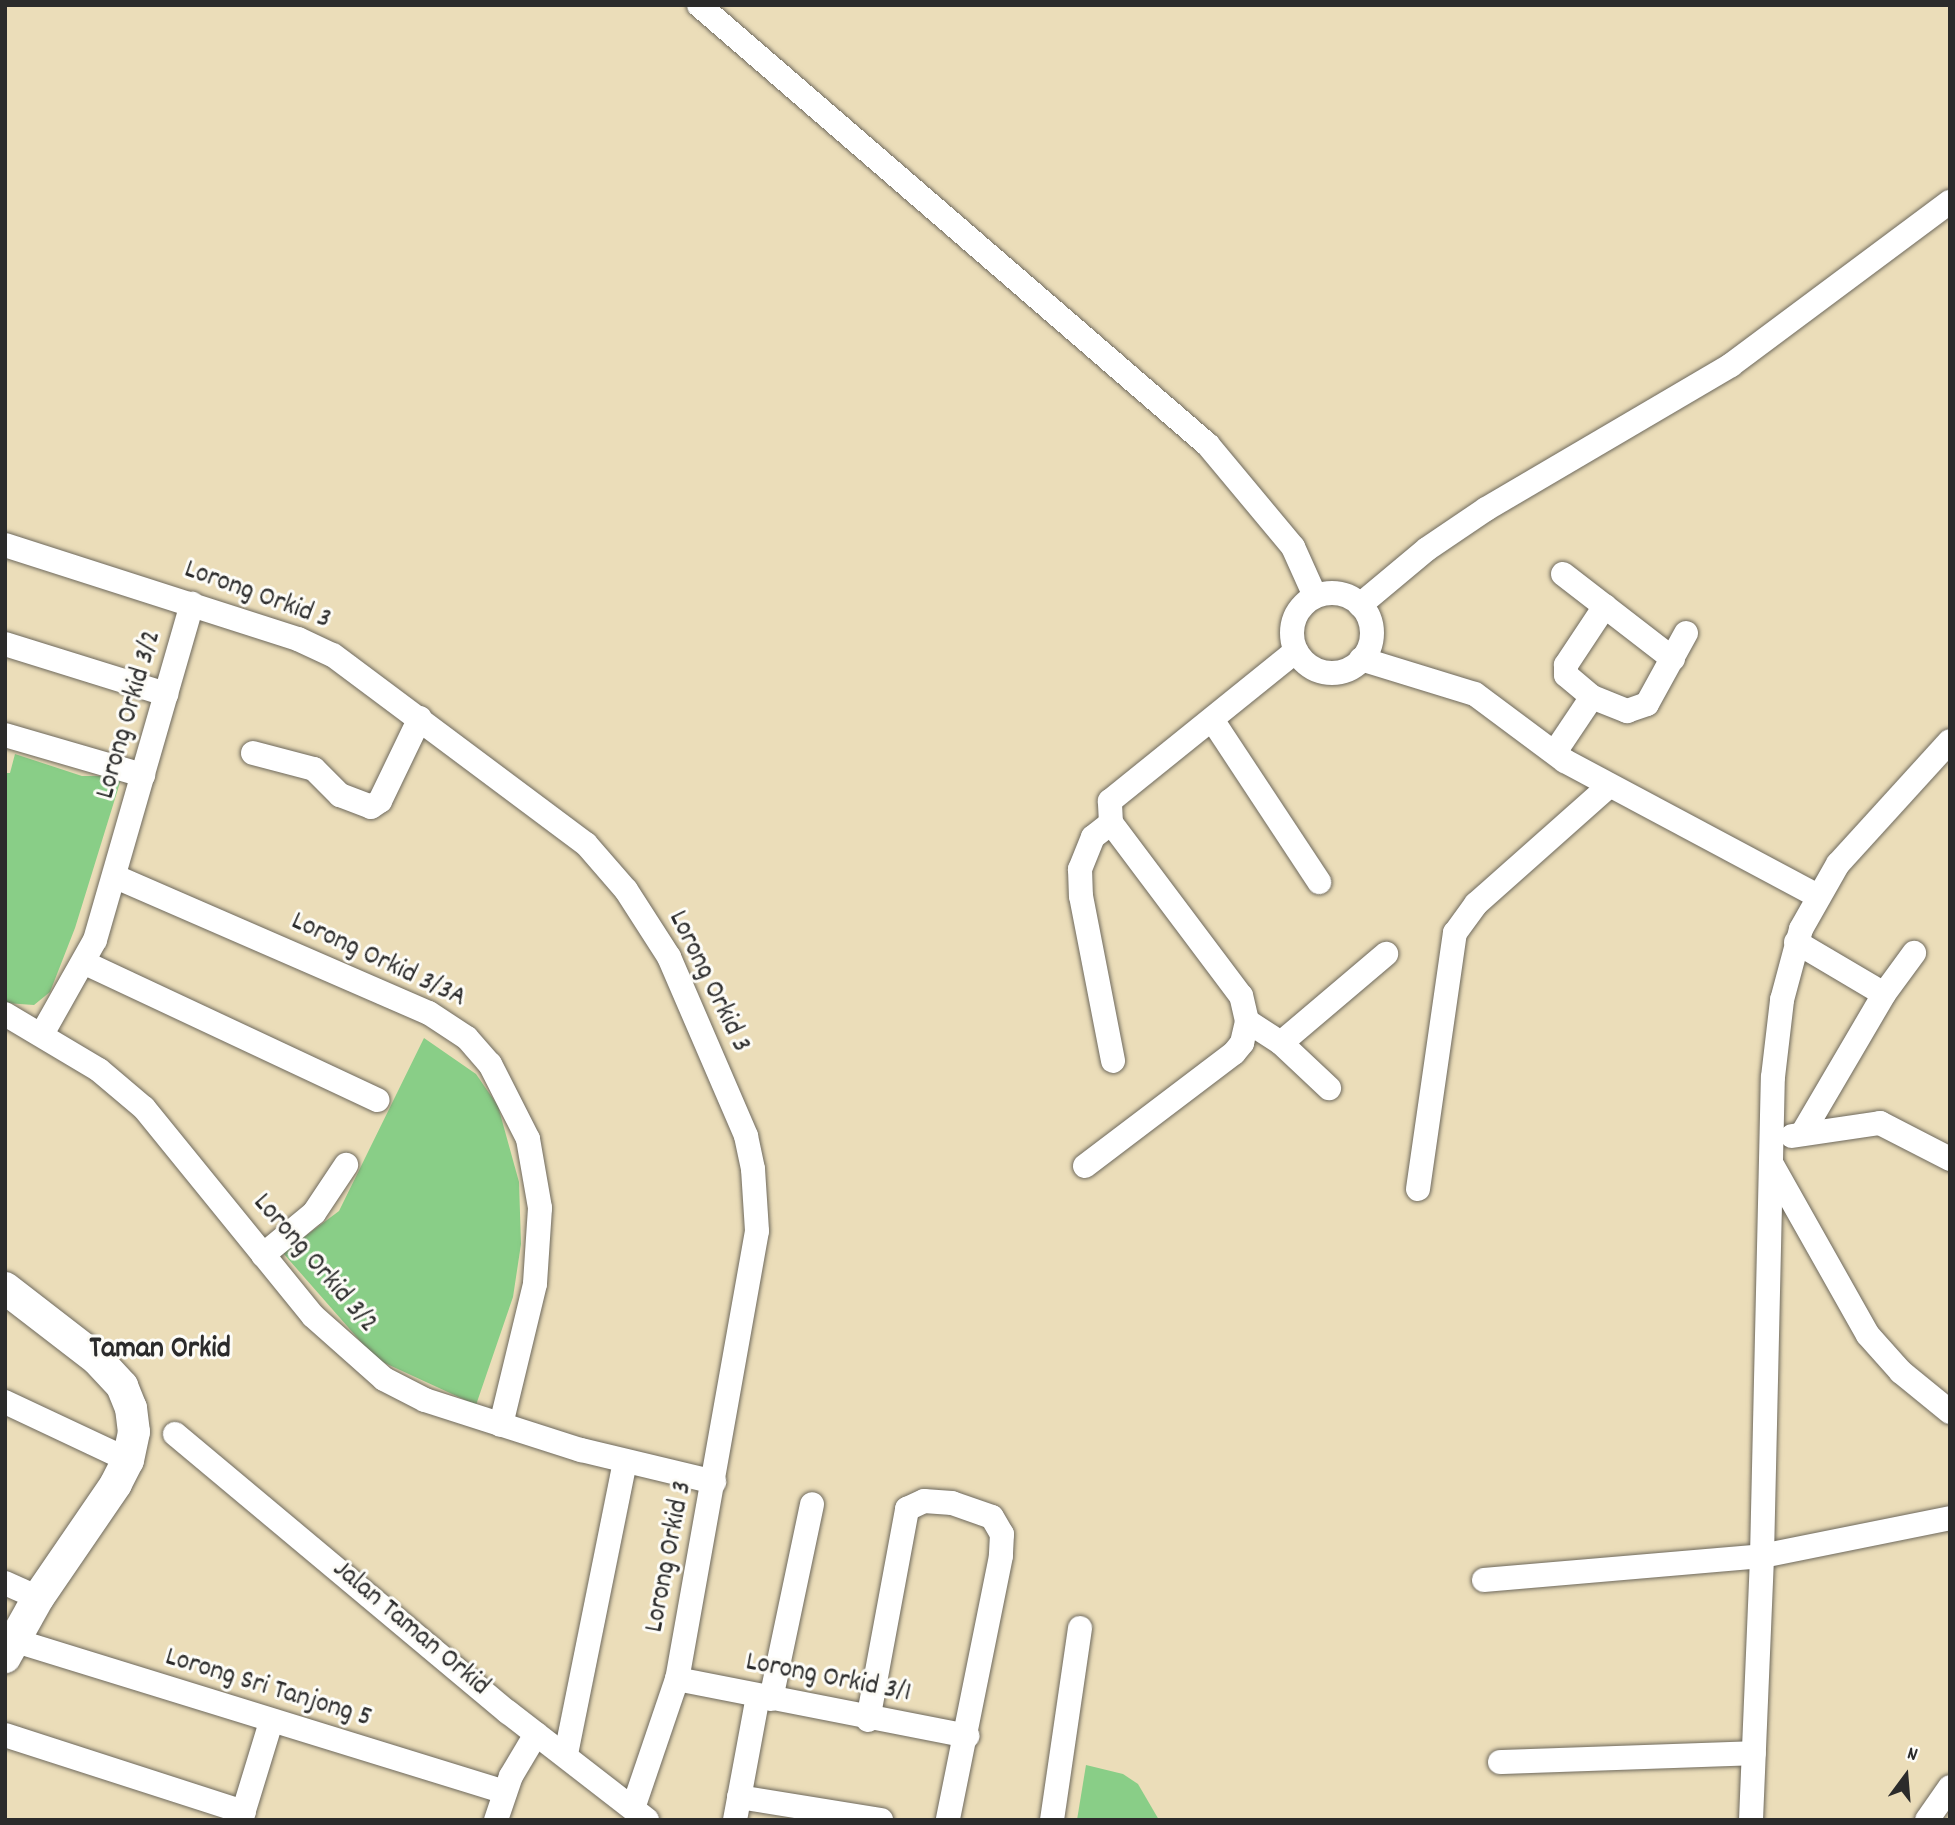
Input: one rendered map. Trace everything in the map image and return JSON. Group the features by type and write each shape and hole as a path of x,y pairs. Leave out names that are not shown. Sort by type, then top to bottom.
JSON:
{"main road":[{"path":"5,1288 97,1359 122,1387 131,1408 134,1432 128,1460 38,1598 9,1648"}],"street":[{"path":"699,5 1208,445 1293,547 1315,596"},
{"path":"1360,605 1427,549 1486,509 1731,365 1950,202"},
{"name":"Lorong Orkid 3","path":"5,545 192,604 325,651 565,825 626,890 669,957 746,1136 753,1169 755,1257 677,1679 640,1814"},
{"path":"1563,574 1673,659"},
{"path":"1340,594 1360,605 1372,632 1361,659 1352,667 1327,672 1314,668 1296,651 1292,626 1304,603 1315,596 1340,594"},
{"name":"Lorong Orkid 3/2","path":"42,1034 85,963 116,877 192,604"},
{"path":"1605,606 1566,665 1566,674 1592,697 1627,711 1639,710 1673,659 1686,633"},
{"path":"5,645 166,694"},
{"path":"1086,1166 1234,1053 1242,1043 1247,1021 1241,996 1111,822 1107,811 1116,793 1213,721 1296,651"},
{"path":"1361,659 1475,694 1555,752 1609,786 1693,826 1818,896"},
{"path":"1555,752 1592,697"},
{"path":"253,753 314,769 340,795 371,807 380,801 420,718"},
{"path":"1213,721 1319,882"},
{"path":"5,735 143,775"},
{"path":"1751,1820 1762,1556 1771,1151 1778,1022 1796,942 1818,896 1838,864 1950,741"},
{"path":"1418,1189 1455,933 1476,904 1609,786"},
{"path":"1111,822 1093,837 1080,869 1085,916 1114,1061"},
{"name":"Lorong Orkid 3/3A","path":"116,877 429,1013 467,1038 490,1064 528,1139 540,1208 535,1284 501,1425"},
{"path":"1796,942 1884,994"},
{"path":"1802,1134 1884,994 1914,953"},
{"path":"1281,1043 1386,954"},
{"path":"85,963 377,1100"},
{"name":"Lorong Orkid 3/2","path":"5,1014 99,1070 144,1108 313,1316 366,1366 425,1400 625,1462 714,1482"},
{"path":"1247,1021 1281,1043 1329,1088"},
{"path":"1771,1151 1802,1134 1880,1123 1950,1159"},
{"path":"1771,1151 1868,1335 1901,1372 1950,1412"},
{"path":"263,1255 314,1213 346,1165"},
{"path":"5,1402 128,1460"},
{"name":"Jalan Taman Orkid","path":"175,1434 536,1734 566,1754 640,1814"},
{"path":"566,1754 625,1462"},
{"path":"868,1720 907,1509 924,1501 952,1503 992,1517 1002,1534 968,1736 948,1820"},
{"path":"812,1504 737,1809 881,1820"},
{"path":"1484,1580 1762,1556 1950,1518"},
{"path":"5,1583 38,1598"},
{"path":"1052,1820 1080,1628"},
{"name":"Lorong Sri Tanjong 5","path":"9,1648 505,1792"},
{"name":"Lorong Orkid 3/1","path":"677,1679 868,1720 968,1736"},
{"path":"5,1735 242,1816 271,1722"},
{"path":"496,1820 505,1792 536,1734"},
{"path":"1500,1762 1754,1753"},
{"path":"1927,1820 1950,1787"}],"green space":[{"path":"15,754 82,776 122,776 75,928 50,992 34,1005 5,1003 5,773 10,773"},
{"path":"424,1038 476,1074 498,1106 519,1182 521,1244 513,1297 476,1405 376,1359 283,1253 339,1211"},
{"path":"1086,1765 1123,1774 1138,1784 1159,1820 1077,1820"}],"district":[{"name":"Taman Orkid","path":"160,1351"}]}
